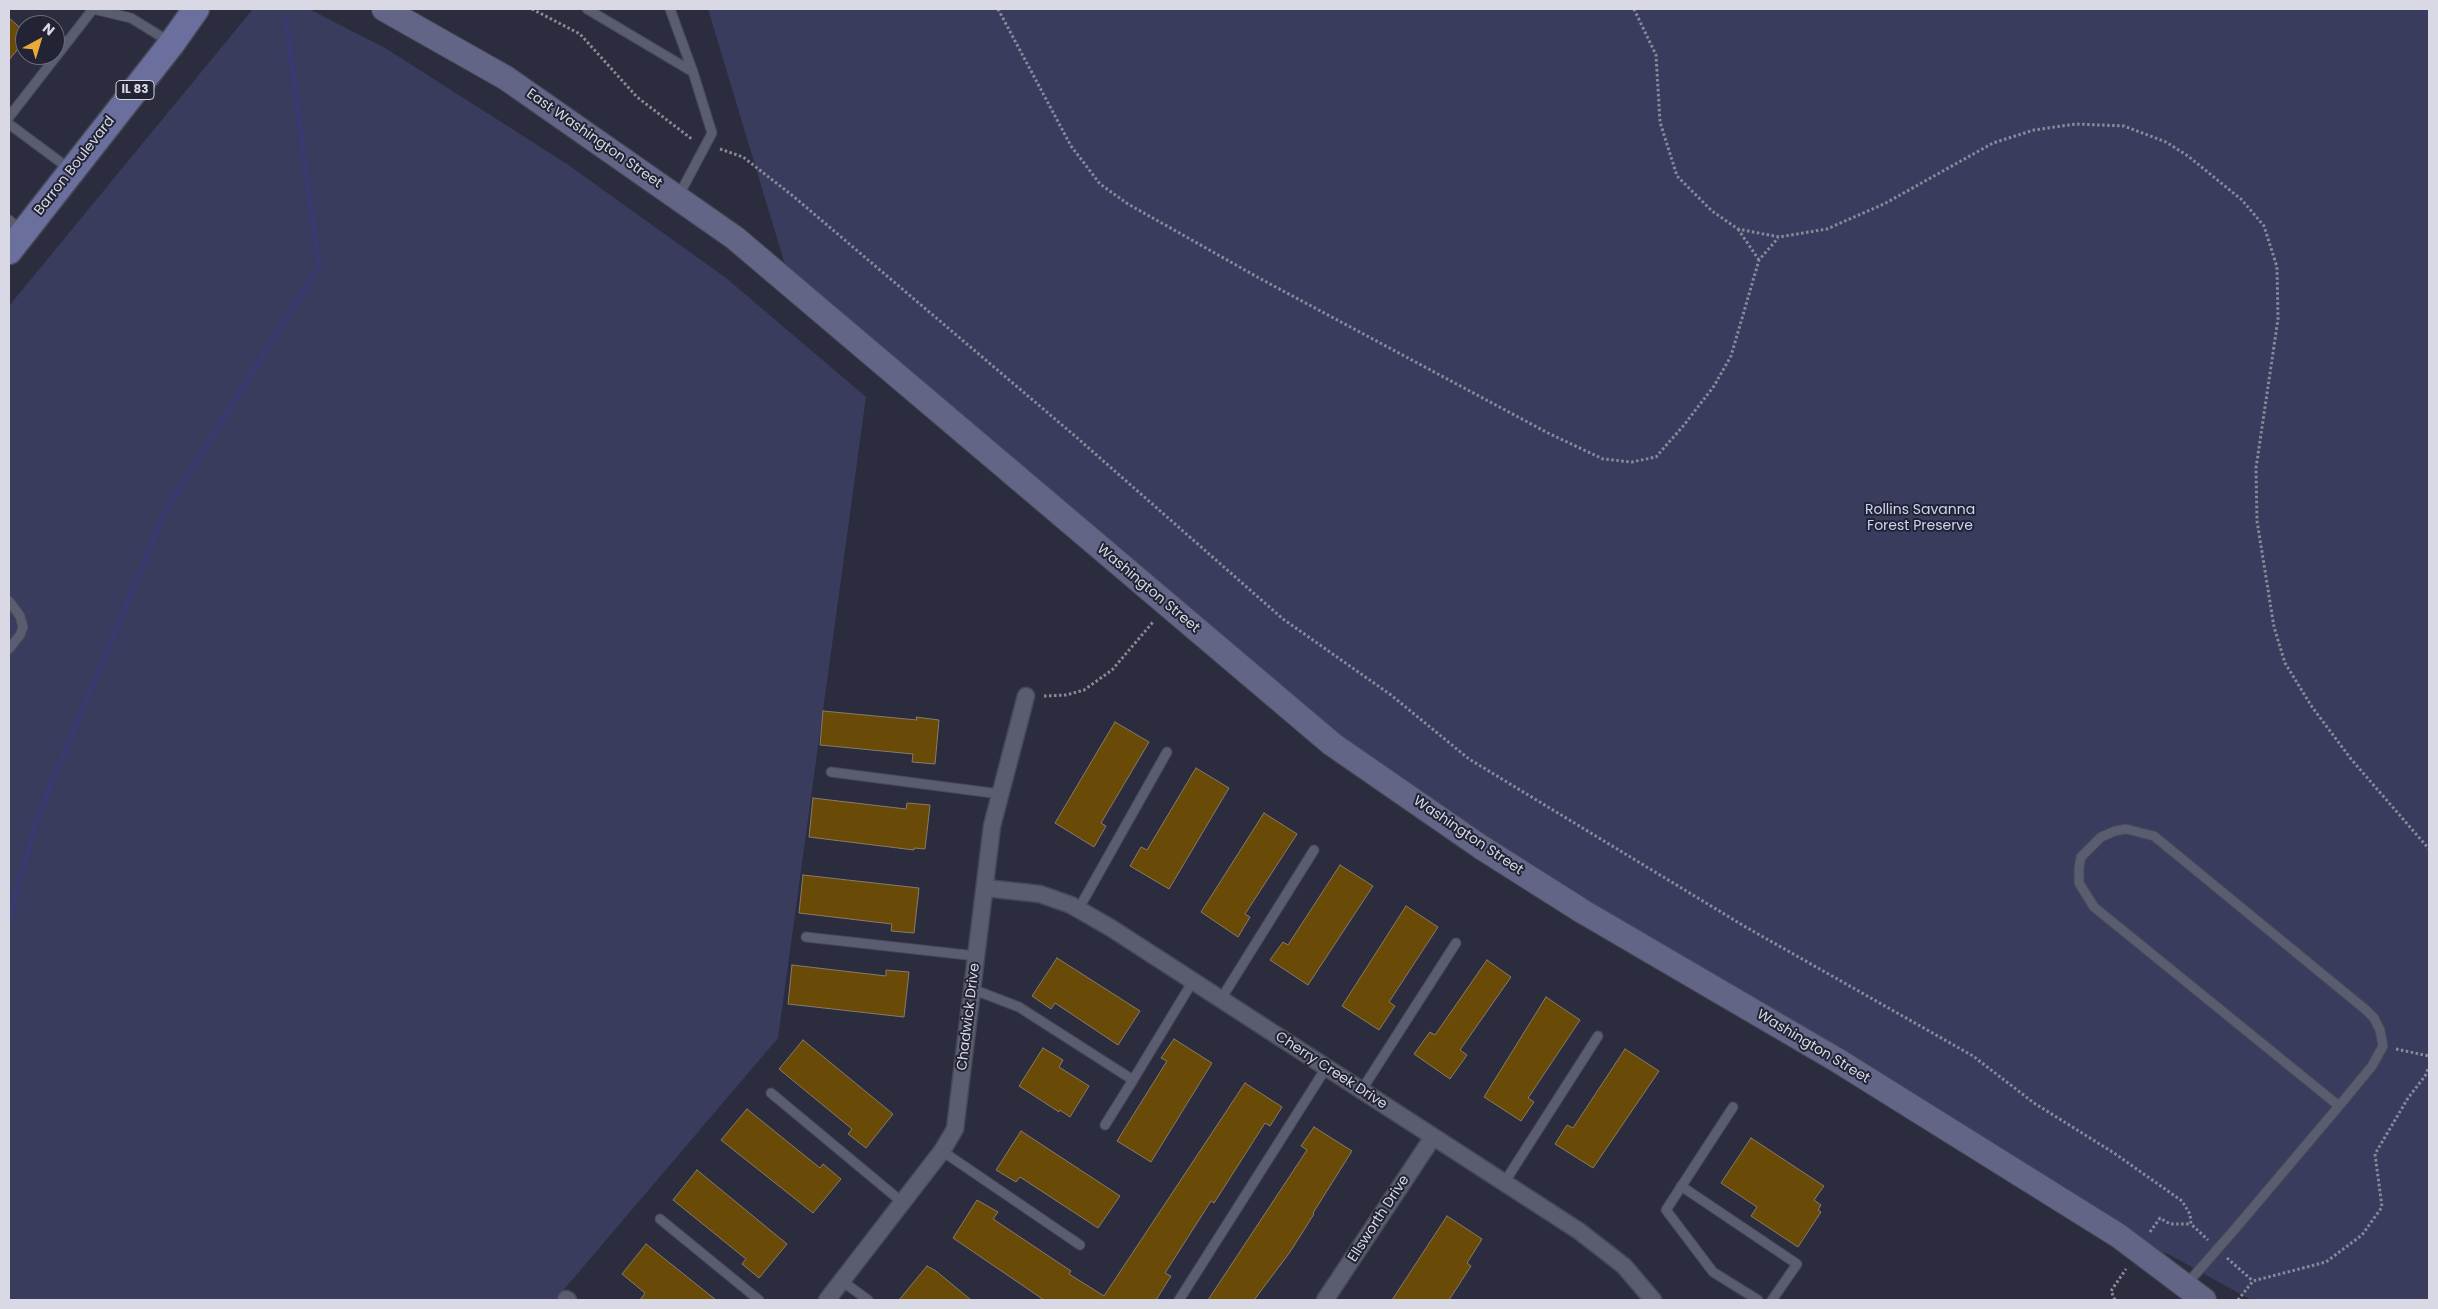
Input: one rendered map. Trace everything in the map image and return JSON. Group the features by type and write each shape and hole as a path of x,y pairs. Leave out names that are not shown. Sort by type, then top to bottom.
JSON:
{"main road":[{"name":"Barron Boulevard","path":"14,234 71,170 172,43 196,9"},
{"name":"East Washington Street","path":"384,9 506,78 735,238 792,288"},
{"name":"Washington Street","path":"792,288 1332,744 1481,847 1582,911 1837,1060 2119,1236 2179,1293 2204,1300"}],"street":[{"name":"Chadwick Drive","path":"826,1300 942,1151 955,1129 992,826 1026,696"},
{"name":"Cherry Creek Drive","path":"985,888 1040,894 1078,910 1193,981 1579,1231 1624,1266 1653,1300"},
{"name":"Ellsworth Drive","path":"1326,1300 1433,1138"}],"lane":[{"path":"9,117 93,9 131,18 172,43"},
{"path":"587,9 693,72"},
{"path":"670,9 693,72 712,133 678,198"},
{"path":"9,124 71,170"},
{"path":"9,601 20,616 23,627 20,635 9,649"},
{"path":"1078,910 1167,752"},
{"path":"830,772 1000,794"},
{"path":"2179,1293 2340,1106 2372,1066 2383,1046 2380,1030 2374,1018 2366,1010 2154,836 2126,829 2115,830 2101,837 2081,857 2079,883 2094,907 2340,1106"},
{"path":"1220,999 1314,850"},
{"path":"806,937 976,956"},
{"path":"1361,1091 1456,943"},
{"path":"1105,1125 1193,981"},
{"path":"972,989 1019,1007 1133,1080"},
{"path":"1504,1183 1598,1036"},
{"path":"1179,1300 1326,1068"},
{"path":"771,1093 902,1202"},
{"path":"1733,1106 1666,1210 1713,1272 1758,1300"},
{"path":"942,1151 1080,1245"},
{"path":"1681,1186 1796,1264 1772,1300"},
{"path":"660,1219 759,1300"},
{"path":"842,1281 868,1300"}],"path":[{"path":"532,9 580,34 637,97 688,138 743,157 792,196 1076,436 1283,619 1391,695 1469,759 1744,926 1973,1056 2034,1103 2114,1153 2182,1201 2190,1214 2191,1224 2170,1224 2160,1218"},
{"path":"998,9 1071,146 1100,184 1128,204 1259,278 1539,428 1603,459 1632,462 1656,457 1684,425 1714,386 1731,356 1759,260 1779,237"},
{"path":"1634,9 1656,55 1660,122 1676,176 1712,211 1738,229 1759,260"},
{"path":"1738,229 1779,237 1827,228 1884,204 1993,143 2034,130 2076,124 2124,126 2166,142 2188,156 2242,200 2264,226 2277,267 2278,319 2256,468 2257,521 2274,627 2285,664 2312,708 2351,759 2429,849"},
{"path":"1026,696 1066,695 1084,690 1112,670 1167,605"},
{"path":"2383,1046 2429,1056"},
{"path":"2238,1300 2253,1281 2326,1262 2362,1235 2382,1207 2375,1154 2429,1067"},
{"path":"2111,1291 2115,1300"}],"green space":[{"path":"253,9 309,9 385,48 567,164 726,278 866,397 778,1038 555,1300 9,1300 9,306"},
{"name":"Rollins Savanna Forest Preserve","path":"708,9 2429,9 2429,1300 2251,1300 2170,1255 2119,1236 1332,744 792,288"}],"building":[{"path":"9,18 15,23 15,52 9,60"},
{"path":"823,711 917,720 916,717 939,720 935,764 912,762 913,754 820,745"},
{"path":"1115,722 1149,742 1101,823 1106,826 1094,847 1055,823"},
{"path":"1196,768 1229,788 1169,889 1130,866 1141,847 1147,850"},
{"path":"813,798 906,809 907,803 930,805 925,849 914,848 914,850 809,837"},
{"path":"1264,813 1297,834 1245,914 1250,917 1238,937 1201,912"},
{"path":"1340,865 1373,886 1308,985 1270,960 1283,942 1288,945"},
{"path":"803,875 919,888 914,933 891,931 892,924 799,913"},
{"path":"1406,906 1438,927 1389,1002 1395,1006 1379,1030 1342,1006"},
{"path":"1057,958 1140,1011 1118,1045 1055,1003 1051,1009 1032,996"},
{"path":"1487,960 1511,977 1460,1050 1467,1055 1450,1079 1414,1054 1430,1032 1435,1035"},
{"path":"792,965 886,976 886,970 909,972 904,1017 788,1004"},
{"path":"1546,997 1580,1020 1528,1098 1534,1102 1521,1121 1484,1097"},
{"path":"1174,1039 1212,1063 1151,1162 1117,1141 1167,1061 1161,1058"},
{"path":"803,1040 893,1114 866,1148 848,1134 852,1129 779,1069"},
{"path":"1043,1048 1063,1060 1059,1067 1089,1086 1070,1117 1019,1086"},
{"path":"1625,1049 1659,1071 1593,1168 1555,1144 1567,1125 1573,1128"},
{"path":"1245,1083 1282,1107 1270,1126 1265,1123 1214,1203 1211,1201 1165,1273 1171,1276 1156,1300 1044,1300 953,1238 977,1200 998,1212 993,1219 1071,1271 1069,1274 1104,1296"},
{"path":"747,1109 820,1168 823,1164 841,1179 813,1213 721,1140"},
{"path":"1314,1127 1352,1151 1314,1214 1290,1252 1254,1300 1208,1300 1307,1150 1301,1146"},
{"path":"1021,1131 1120,1196 1098,1228 1020,1177 1016,1182 996,1170"},
{"path":"1751,1138 1824,1186 1814,1200 1821,1205 1818,1210 1821,1212 1798,1247 1751,1216 1757,1207 1721,1183"},
{"path":"697,1170 787,1244 759,1278 742,1264 746,1259 673,1200"},
{"path":"1447,1216 1482,1239 1467,1263 1471,1266 1449,1300 1392,1300"},
{"path":"646,1244 716,1300 640,1300 645,1293 622,1274"},
{"path":"927,1266 936,1271 971,1300 899,1300"}],"waterway":[{"path":"9,920 36,821 166,510 319,266 286,22"}]}
